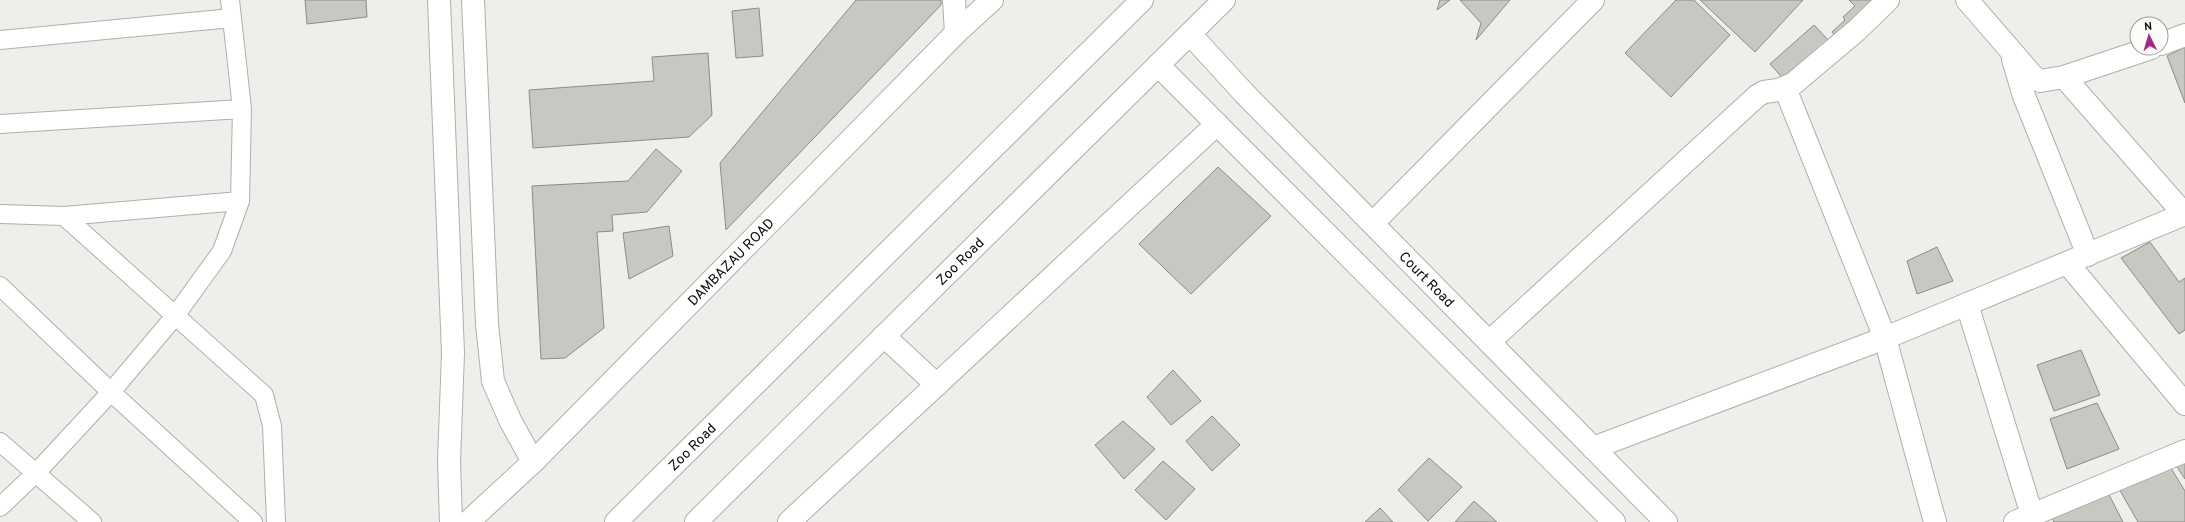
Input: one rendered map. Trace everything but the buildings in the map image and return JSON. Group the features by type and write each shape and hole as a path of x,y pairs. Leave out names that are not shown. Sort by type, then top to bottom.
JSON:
{"street":[{"path":"439,0 453,353 449,462 451,522"},
{"path":"473,0 487,324 493,381 510,420 533,462"},
{"path":"954,0 956,33"},
{"name":"DAMBAZAU ROAD","path":"468,522 533,462 956,33 992,0"},
{"name":"Zoo Road","path":"616,522 1142,0"},
{"name":"Zoo Road","path":"696,522 1224,0"},
{"path":"1373,223 1593,0"},
{"path":"1489,342 1757,96 1764,92 1785,88 1793,84 1857,30 1888,0"},
{"path":"1967,0 2032,75 2040,81 2064,77 2129,55"},
{"name":"Court Road","path":"1190,34 1244,93 1666,522"},
{"path":"2169,41 2185,35"},
{"path":"2011,51 2024,96 2088,256"},
{"path":"1158,65 1614,522"},
{"path":"1593,448 1885,338 2088,256 2185,214 2064,77"},
{"path":"1785,88 1885,338 1935,522"},
{"path":"789,522 1217,124"},
{"path":"2068,264 2185,404"},
{"path":"1967,304 2023,518 2185,451"},
{"path":"884,336 937,385"}],"lane":[{"path":"0,507 36,473 111,392 175,316 222,251 240,201 242,109 230,0"},
{"path":"0,40 232,18"},
{"path":"0,124 242,109"},
{"path":"0,214 64,216 240,201"},
{"path":"64,216 264,395 272,426 276,522"},
{"path":"0,286 111,392 253,522"},
{"path":"0,442 92,522"}]}
